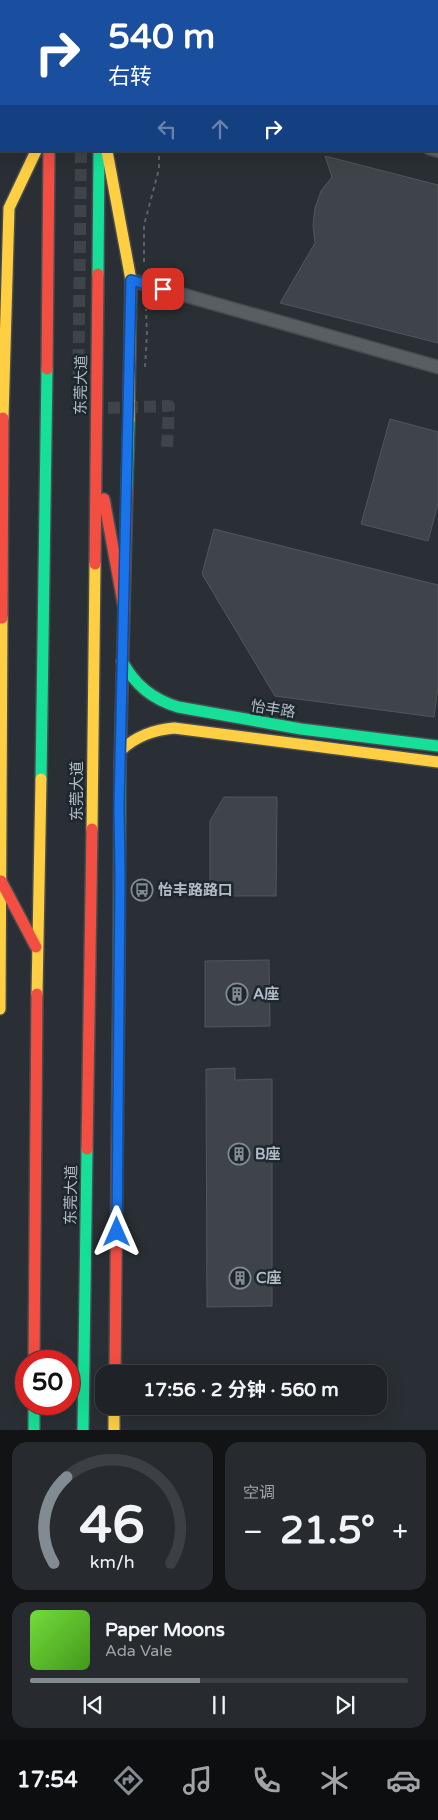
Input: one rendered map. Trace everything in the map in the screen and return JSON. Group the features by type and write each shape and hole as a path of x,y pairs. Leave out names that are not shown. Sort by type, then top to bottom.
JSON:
{"main road":[{"path":"0,1010 4,209 35,152"},
{"path":"34,1350 37,948 44,643 49,152"},
{"name":"东莞大道","path":"82,1430 99,152"},
{"path":"108,152 131,280 119,807 115,1365"},
{"path":"95,445 124,608"},
{"name":"怡丰路","path":"122,661 135,681 144,690 159,700 176,706 266,725 438,746"},
{"name":"怡丰路","path":"121,750 129,742 150,732 174,728 438,762"},
{"path":"1,881 37,948"},
{"path":"34,1415 34,1430"},
{"path":"114,1415 114,1430"}],"street":[{"path":"131,280 438,367"}],"building":[{"path":"325,156 438,185 438,343 280,303 315,243 313,225 315,208 321,191 332,177"},
{"path":"390,419 438,432 438,504 428,541 361,524"},
{"path":"214,529 438,585 438,687 434,717 275,696 202,574"},
{"path":"224,797 277,797 276,896 210,896 210,821"},
{"name":"A座","path":"269,960 270,1026 205,1027 205,961"},
{"path":"235,1068 235,1080 272,1079 272,1306 207,1307 206,1069"}],"tunnel":[{"path":"81,152 78,409 169,406 167,449"}],"traffic: fast":[{"path":"98,274 99,152"},
{"path":"41,779 47,369"},
{"path":"127,488 129,420"},
{"path":"122,661 127,670 145,690 160,700 178,707 301,729 438,746"},
{"path":"119,965 120,767"},
{"path":"83,1430 87,1149"},
{"path":"34,1415 34,1430"}],"traffic: slow":[{"path":"3,418 9,208 36,152"},
{"path":"107,152 131,280 129,401"},
{"path":"129,401 129,420"},
{"path":"92,829 95,564"},
{"path":"0,1009 2,618"},
{"path":"121,750 146,734 174,728 438,762"},
{"path":"37,994 41,779"},
{"path":"114,1415 114,1430"}],"traffic: jam":[{"path":"47,369 49,152"},
{"path":"95,564 98,274"},
{"path":"2,618 3,418"},
{"path":"120,767 127,488"},
{"path":"104,499 124,608"},
{"path":"87,1149 92,829"},
{"path":"1,881 36,947"},
{"path":"115,1365 119,965"},
{"path":"34,1350 37,994"}],"place":[{"name":"怡丰路路口","path":"142,890"},
{"name":"A座","path":"237,994"},
{"name":"B座","path":"239,1154"},
{"name":"C座","path":"240,1278"}],"route":[{"path":"117,1232 119,807 131,280 163,289"}]}
